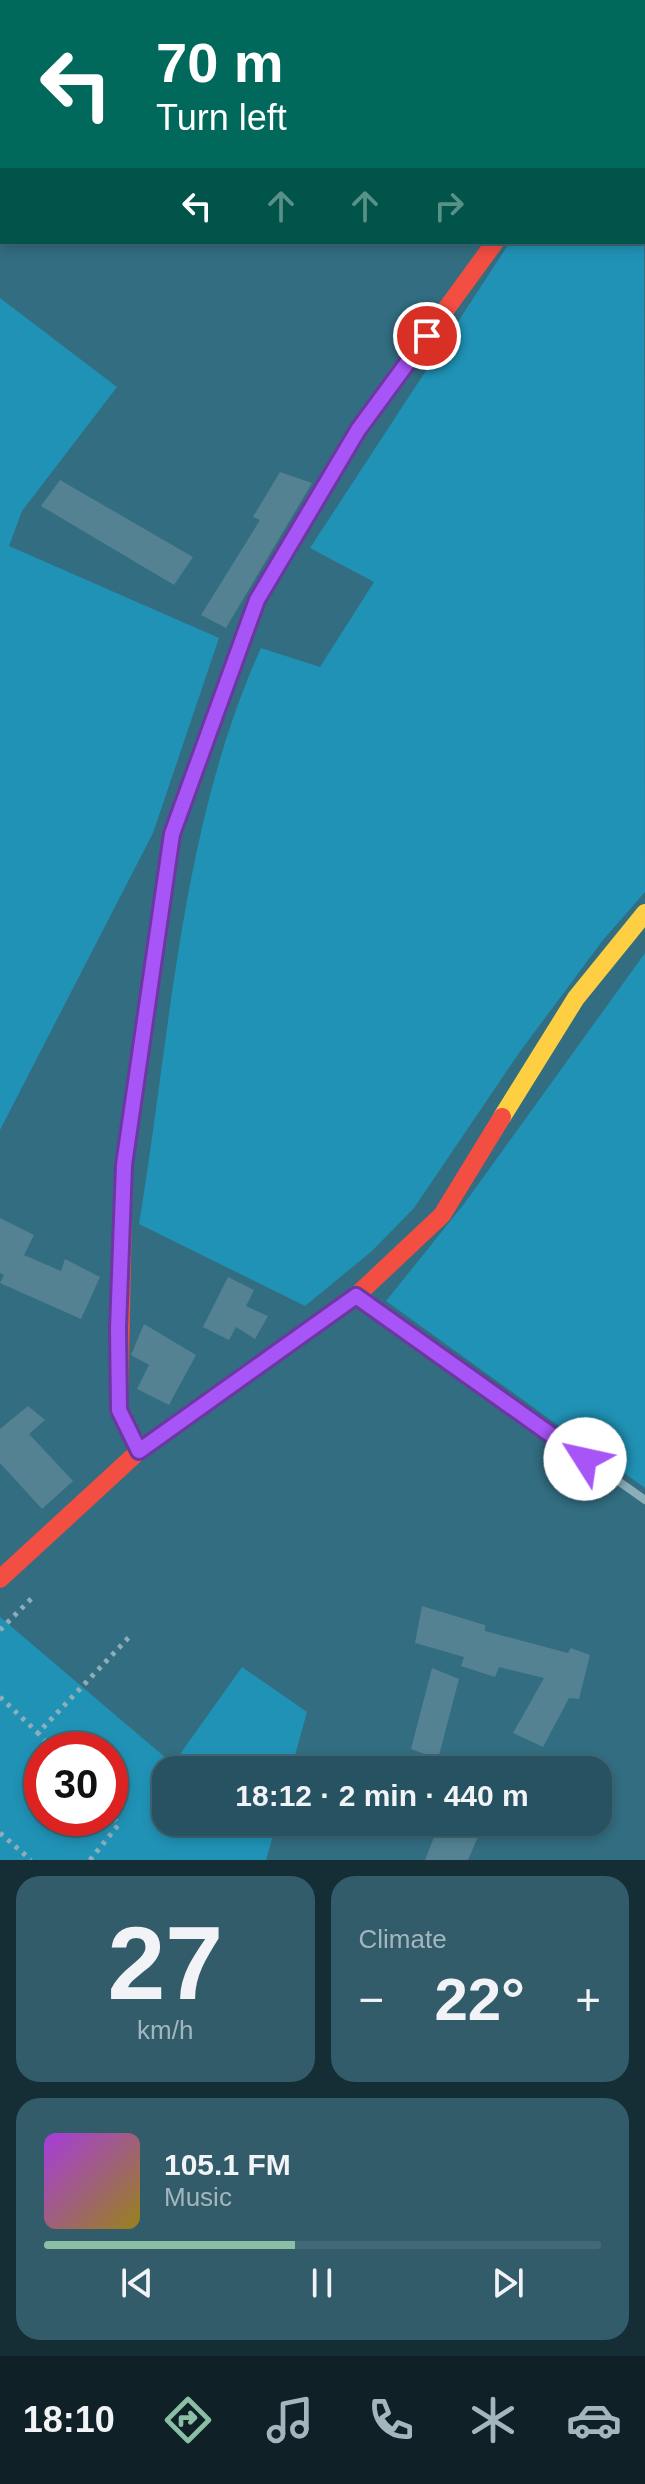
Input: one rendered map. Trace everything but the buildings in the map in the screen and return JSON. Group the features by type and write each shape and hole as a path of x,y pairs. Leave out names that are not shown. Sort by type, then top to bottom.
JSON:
{"street":[{"path":"139,1451 119,1410 118,1328 124,1165 172,834 257,600 358,430 494,244"},
{"path":"0,1579 139,1451 356,1296 442,1215 576,998 645,913"},
{"path":"356,1296 645,1500"}],"path":[{"path":"0,1630 33,1597"},
{"path":"39,1732 132,1634"},
{"path":"0,1697 37,1732"},
{"path":"0,1833 31,1860"},
{"path":"90,1860 109,1836"}],"shaded area":[{"path":"509,244 644,244 645,892 603,940 519,1053 414,1208 372,1251 305,1306 139,1224 170,1005 195,858 212,787 234,716 261,648 320,667 374,582 310,548"},
{"path":"0,298 117,387 22,511 9,546 219,638 153,833 0,1130"},
{"path":"645,953 645,1488 386,1301 464,1204"},
{"path":"0,1617 164,1756 152,1756 152,1836 273,1836 266,1860 0,1860"},
{"path":"242,1667 307,1712 295,1756 179,1756"}],"traffic: fast":[{"path":"161,909 172,834 257,600 265,586"}],"traffic: slow":[{"path":"502,1117 576,998 645,913"}],"traffic: jam":[{"path":"265,586 358,430 494,244"},
{"path":"139,1451 119,1410 124,1165 161,909"},
{"path":"0,1579 139,1451 356,1296 442,1215 502,1117"}],"route":[{"path":"427,336 358,430 257,600 229,670 172,834 124,1165 118,1328 119,1410 139,1451 356,1296 585,1459"}]}
